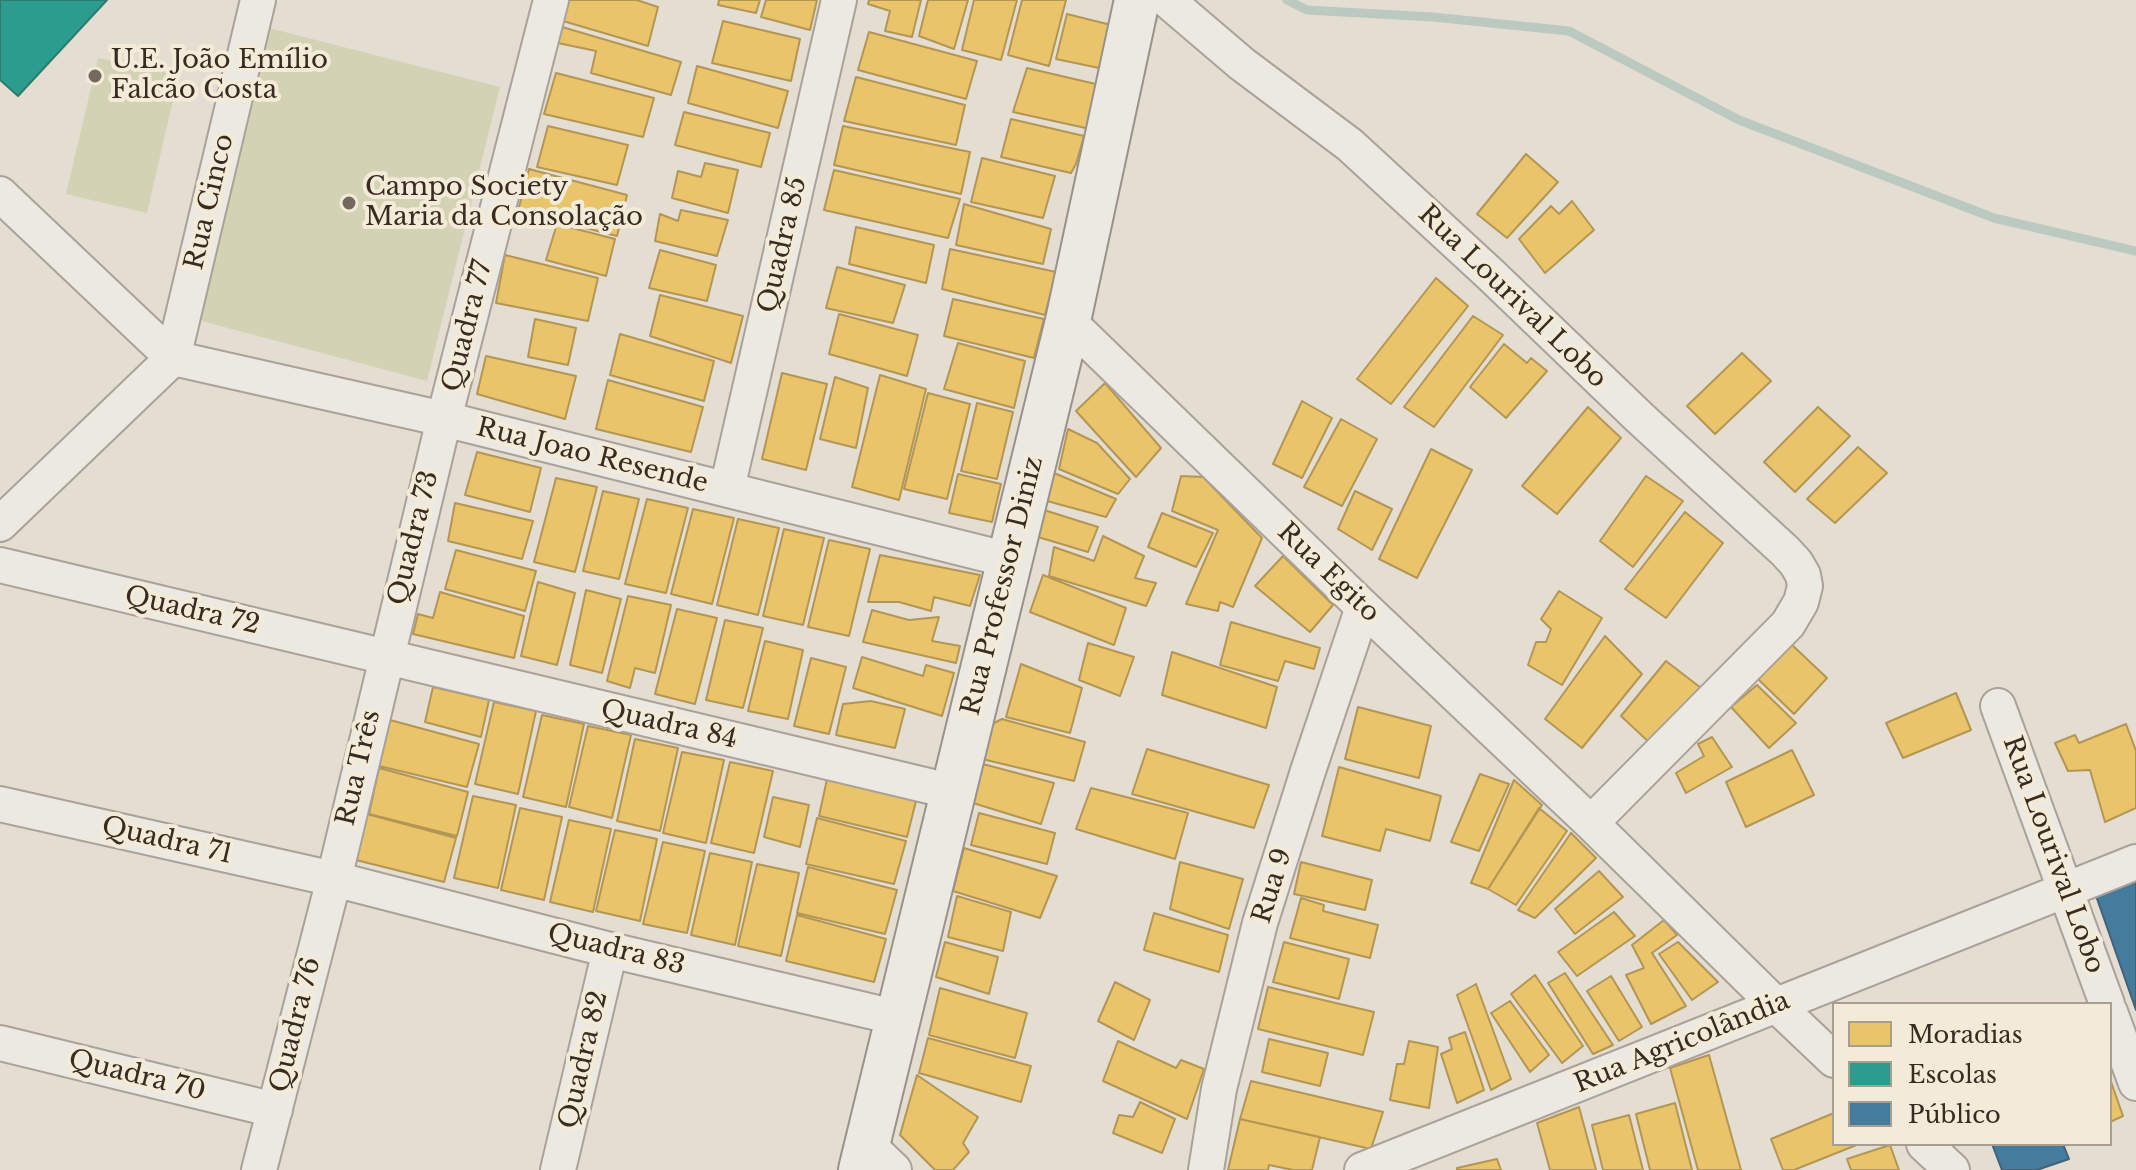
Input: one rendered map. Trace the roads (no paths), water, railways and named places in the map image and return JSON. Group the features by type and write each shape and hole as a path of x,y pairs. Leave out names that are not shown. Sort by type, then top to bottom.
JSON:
{"street":[{"name":"Rua Cinco","path":"173,358 258,0"},
{"name":"Quadra 77","path":"444,419 551,0"},
{"name":"Quadra 85","path":"727,489 839,0"},
{"name":"Rua Professor Diniz","path":"874,1161 899,1018 1068,321 1137,0"},
{"name":"Rua Lourival Lobo","path":"1167,0 1242,64 1350,145 1785,551 1803,575 1805,586 1801,602 1788,624 1591,823"},
{"path":"0,194 173,358 0,524"},
{"name":"Rua Egito","path":"1068,321 1832,1058"},
{"name":"Rua Joao Resende","path":"173,358 444,419 1009,560"},
{"name":"Quadra 73","path":"385,657 444,419"},
{"name":"Quadra 72","path":"0,565 385,657"},
{"name":"Rua 9","path":"1206,1170 1219,1089 1260,923 1363,607"},
{"name":"Quadra 84","path":"385,657 954,792"},
{"name":"Rua Três","path":"334,879 385,657"},
{"name":"Rua Lourival Lobo","path":"1998,706 2106,1002"},
{"name":"Quadra 71","path":"0,804 334,879"},
{"name":"Rua Agricolândia","path":"1362,1170 2136,862"},
{"name":"Quadra 83","path":"334,879 610,950 899,1018"},
{"name":"Quadra 76","path":"259,1170 334,879"},
{"name":"Quadra 82","path":"558,1170 610,950"},
{"path":"2112,1017 2136,1083"},
{"name":"Quadra 70","path":"0,1043 275,1110"},
{"path":"1926,1146 1952,1170"}],"waterway":[{"path":"1287,0 1307,10 1433,17 1569,31 1739,120 1994,218 2136,251"}],"place":[{"name":"U.E. João Emílio Falcão Costa","path":"95,76"},
{"name":"Campo Society Maria da Consolação","path":"349,203"}]}
